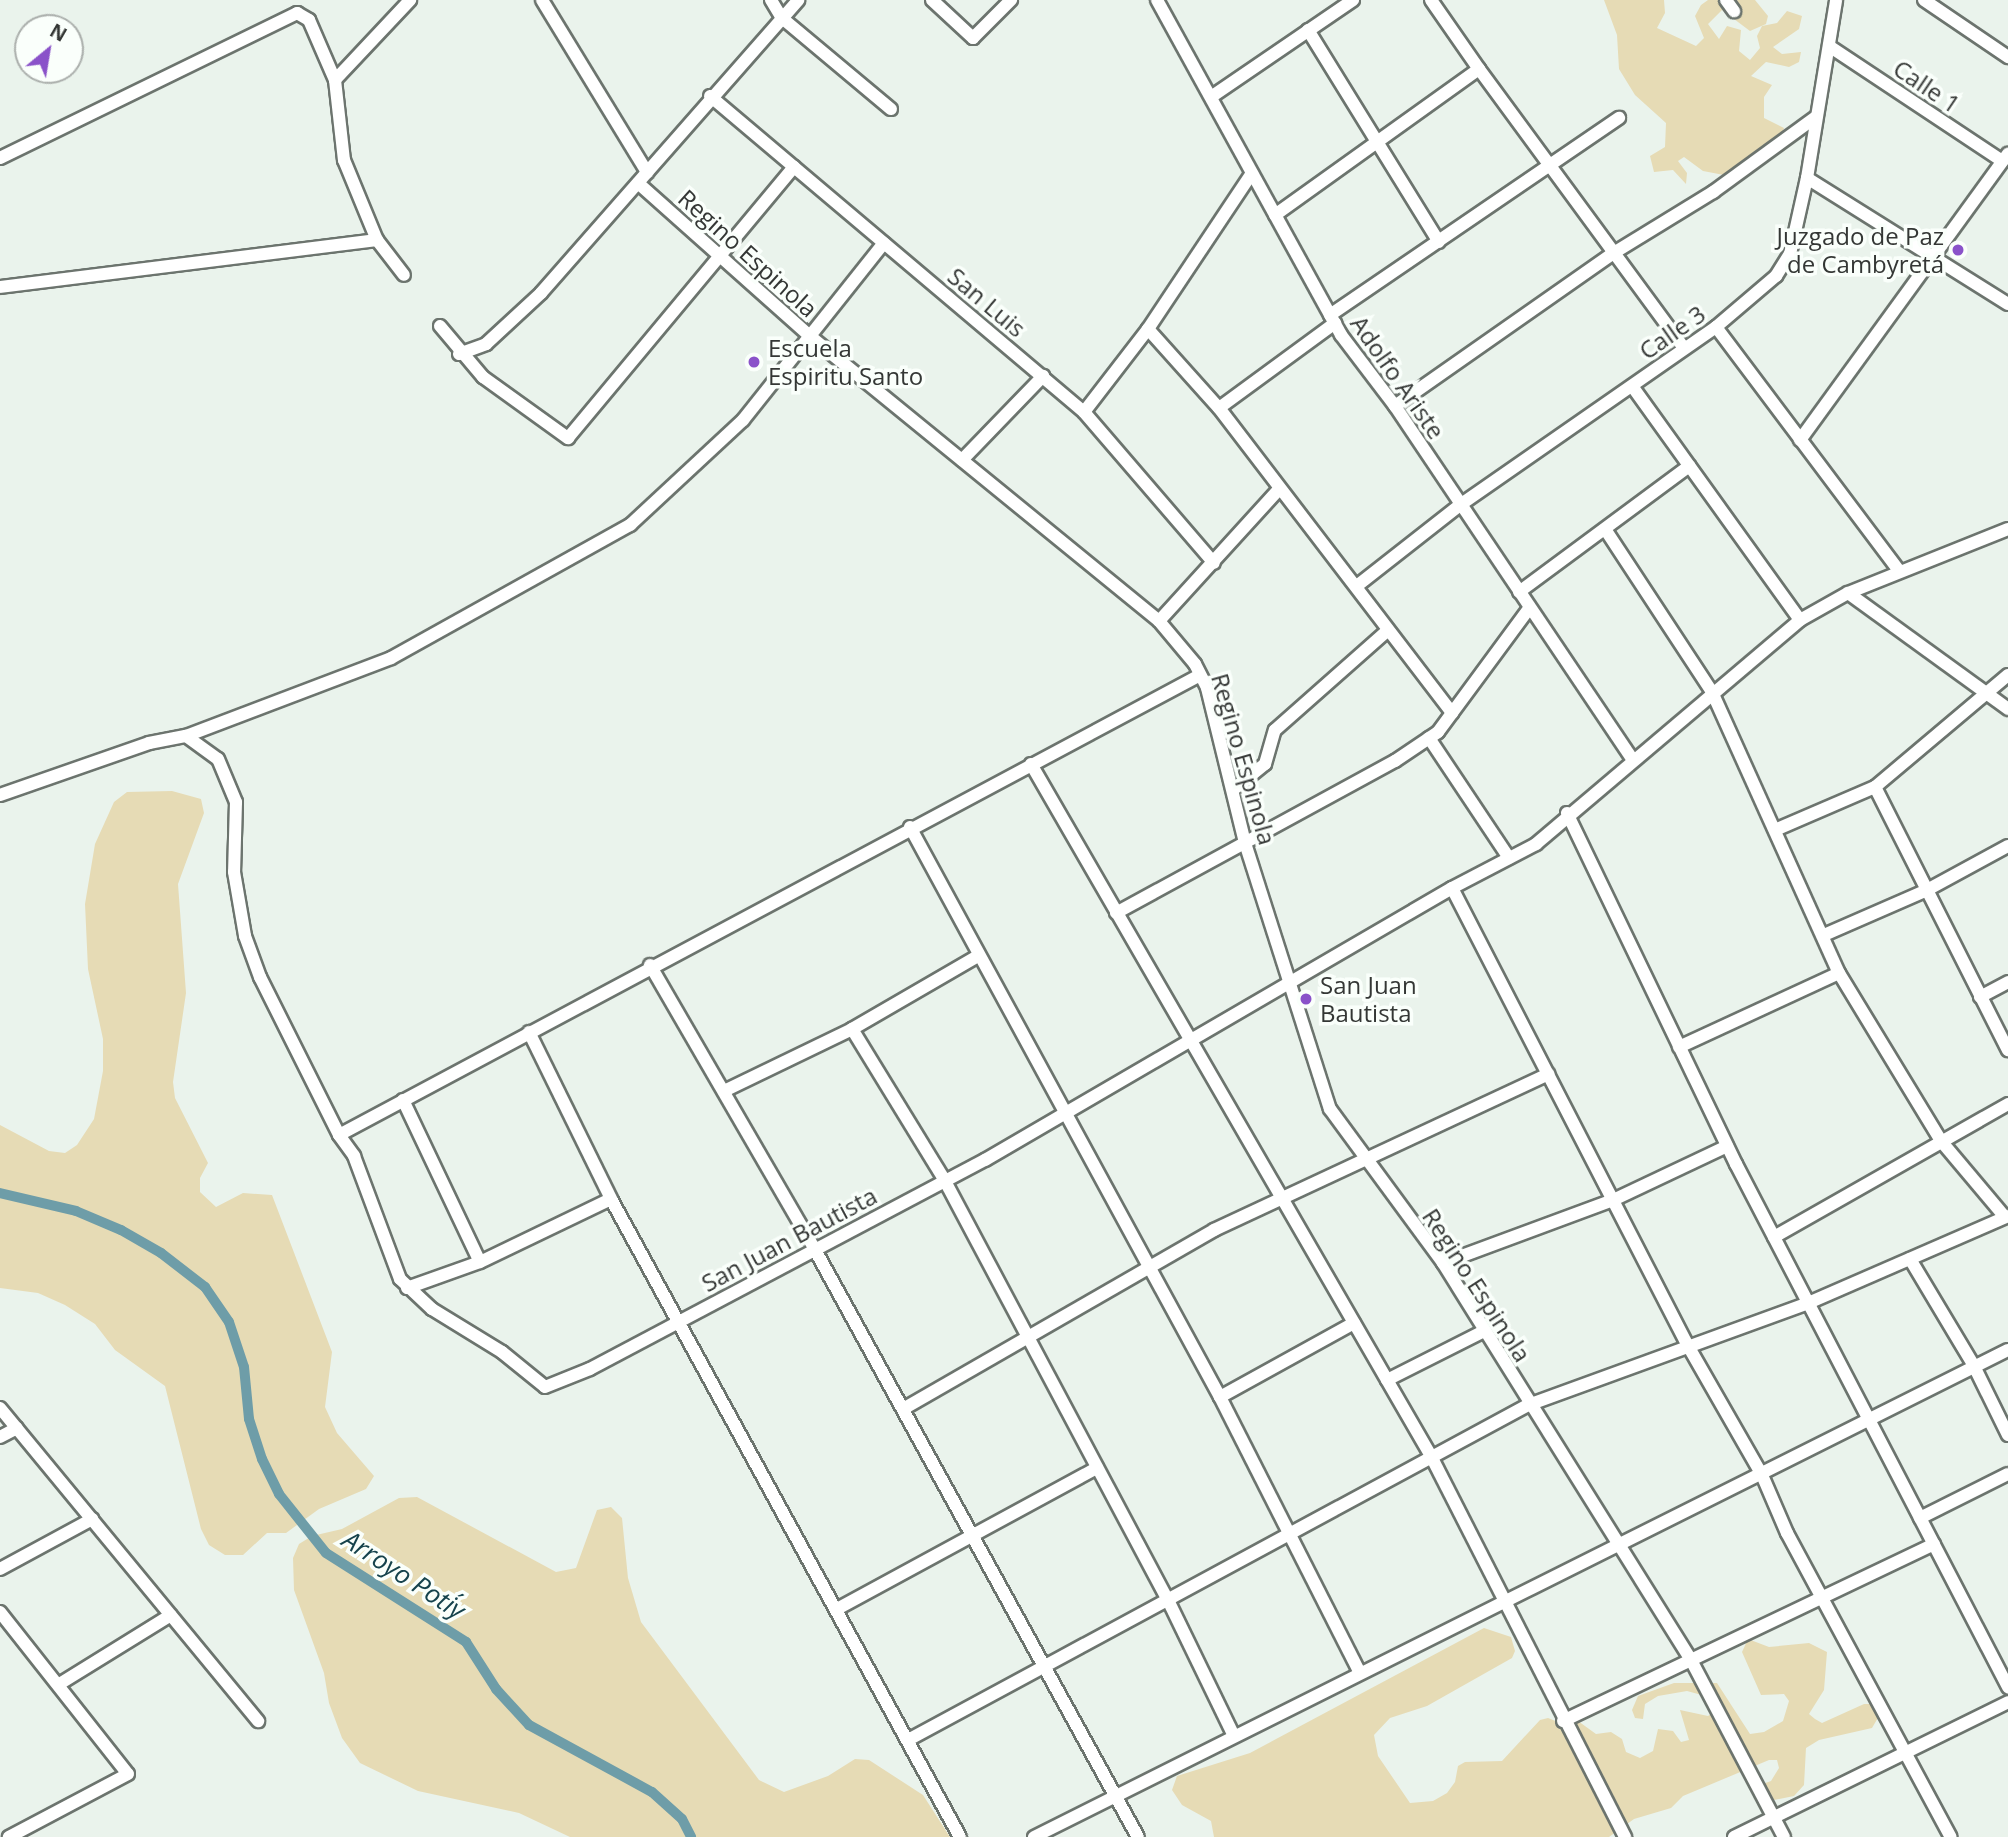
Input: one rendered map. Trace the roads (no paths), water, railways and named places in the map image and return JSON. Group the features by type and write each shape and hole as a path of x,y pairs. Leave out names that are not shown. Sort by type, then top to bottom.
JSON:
{"street":[{"path":"335,80 410,0"},
{"path":"542,0 647,172"},
{"path":"771,0 782,18 891,109"},
{"path":"460,354 486,344 532,302 638,183 710,96 798,0"},
{"path":"932,0 974,38 1011,0"},
{"name":"Adolfo Ariste","path":"1157,0 1332,319 1395,406 1528,610 1633,760"},
{"path":"1210,97 1353,0"},
{"path":"1431,0 1547,165 1684,348"},
{"path":"1726,0 1734,11"},
{"name":"Calle 3","path":"1358,584 1460,505 1752,300 1790,254 1807,178 1836,0"},
{"path":"1924,0 2008,57"},
{"path":"0,158 297,13 309,20 335,80 344,160 377,240 404,275"},
{"path":"1308,30 1439,242"},
{"name":"Calle 1","path":"1829,46 2005,157"},
{"path":"1275,215 1479,69"},
{"name":"San Luis","path":"710,96 1084,412 1214,563"},
{"path":"1395,406 1612,254 1713,192 1816,117"},
{"path":"1219,408 1332,319 1547,165 1619,118"},
{"path":"1800,440 1930,255 2005,157"},
{"path":"440,326 460,354 483,377 568,438 794,167"},
{"path":"1084,412 1148,329 1252,173"},
{"path":"1807,178 2008,304"},
{"name":"Regino Espinola","path":"638,183 811,337 1159,621 1200,675 1234,789 1245,843 1330,1109 1443,1263 1528,1405 1691,1660 1784,1837"},
{"path":"0,287 377,240"},
{"path":"0,795 149,743 186,736 391,658 631,525 743,419 884,243"},
{"path":"1716,327 1899,571"},
{"path":"1148,329 1219,408 1279,489 1358,584 1388,630 1452,713"},
{"path":"962,460 1043,376"},
{"path":"1632,386 1800,621"},
{"path":"1518,592 1689,466"},
{"path":"1159,621 1279,489"},
{"path":"908,1740 1528,1405 1687,1344 1808,1303 2006,1216 1941,1141 1839,973 1712,692 1605,528"},
{"name":"San Juan Bautista","path":"407,1288 432,1309 502,1352 545,1387 590,1369 1066,1114 1291,985 1452,887 1536,844 1567,813 1800,621 1848,593 1899,571 1947,557 2008,529"},
{"path":"1848,593 1987,691 2008,709"},
{"path":"1116,912 1245,843 1429,738 1452,713 1528,610"},
{"path":"1234,789 1265,764 1275,730 1388,630"},
{"path":"339,1135 650,964 1200,675"},
{"path":"1776,830 1875,787 2008,675"},
{"path":"186,736 218,759 233,785 234,872 245,936 260,977 339,1135 354,1156 407,1288 480,1262 611,1199"},
{"path":"1429,738 1509,858"},
{"path":"1031,764 1194,1041 1280,1197 1431,1457 1506,1602 1563,1721 1625,1837"},
{"path":"1875,787 2008,1050"},
{"path":"1567,813 1727,1146 2008,1687"},
{"path":"910,827 1220,1398 1360,1674"},
{"path":"1824,935 1927,890 2008,846"},
{"path":"1452,887 1687,1344 1762,1475 1822,1597 1909,1752 1951,1837"},
{"path":"724,1091 852,1029 978,956"},
{"path":"650,964 814,1248 1138,1837"},
{"path":"1679,1047 1839,973"},
{"path":"1980,998 2008,982"},
{"path":"852,1029 945,1181 1167,1598 1234,1736"},
{"path":"529,1032 611,1199 960,1837"},
{"path":"903,1409 1026,1335 1280,1197 1548,1074"},
{"path":"403,1100 480,1262"},
{"path":"1774,1237 1869,1187 1941,1141 2008,1104"},
{"path":"1443,1263 1613,1200 1727,1146"},
{"path":"1910,1259 1974,1366 2008,1435"},
{"path":"1220,1398 1354,1323"},
{"path":"1387,1380 1484,1331"},
{"path":"1034,1837 1114,1794 1762,1475 1867,1418 2008,1350"},
{"path":"0,1408 258,1721"},
{"path":"0,1437 17,1428"},
{"path":"837,1609 1097,1468"},
{"path":"1920,1518 2008,1474"},
{"path":"0,1569 92,1519"},
{"path":"1563,1721 1934,1544"},
{"path":"0,1612 61,1684 128,1774 9,1837"},
{"path":"61,1684 171,1615"},
{"path":"1734,1837 2008,1702"}],"waterway":[{"name":"Arroyo Poti´y","path":"0,1193 76,1211 121,1230 161,1253 205,1287 229,1322 244,1367 249,1419 262,1459 279,1494 326,1553 466,1642 496,1689 529,1725 652,1792 682,1819 691,1837"}],"place":[{"name":"Juzgado de Paz de Cambyretá","path":"1958,250"},
{"name":"Escuela Espiritu Santo","path":"754,362"},
{"name":"San Juan Bautista","path":"1306,999"}]}
